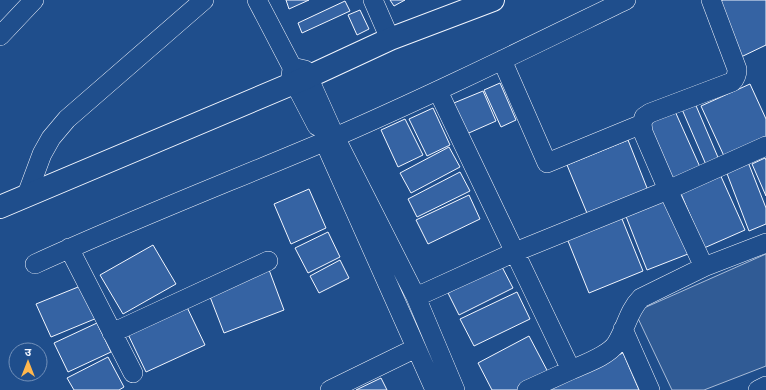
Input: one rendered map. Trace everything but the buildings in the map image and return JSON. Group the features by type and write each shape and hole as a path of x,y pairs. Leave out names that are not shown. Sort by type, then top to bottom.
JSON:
{"street":[{"path":"0,36 34,0"},
{"path":"26,197 42,154 51,138 67,119 204,0"},
{"path":"257,0 298,75 330,139 416,297 455,390"},
{"path":"373,0 390,39"},
{"path":"0,207 26,197 298,75 490,0"},
{"path":"35,264 69,248 330,139 438,91 626,0"},
{"path":"704,267 668,190 643,132 642,124 644,116 650,113 734,80 737,69 711,0"},
{"path":"502,60 547,163 642,124"},
{"path":"438,91 571,370"},
{"path":"330,139 416,348 435,390"},
{"path":"416,297 515,252 668,190 766,146"},
{"path":"527,390 605,354 612,349 617,344 634,306 641,298 704,267 766,243"},
{"path":"69,248 132,373"},
{"path":"112,333 268,260"},
{"path":"623,329 650,390"},
{"path":"330,390 416,348"},
{"path":"758,390 766,386"}],"shaded area":[{"path":"766,254 766,366 704,390 672,390 635,312"}]}
